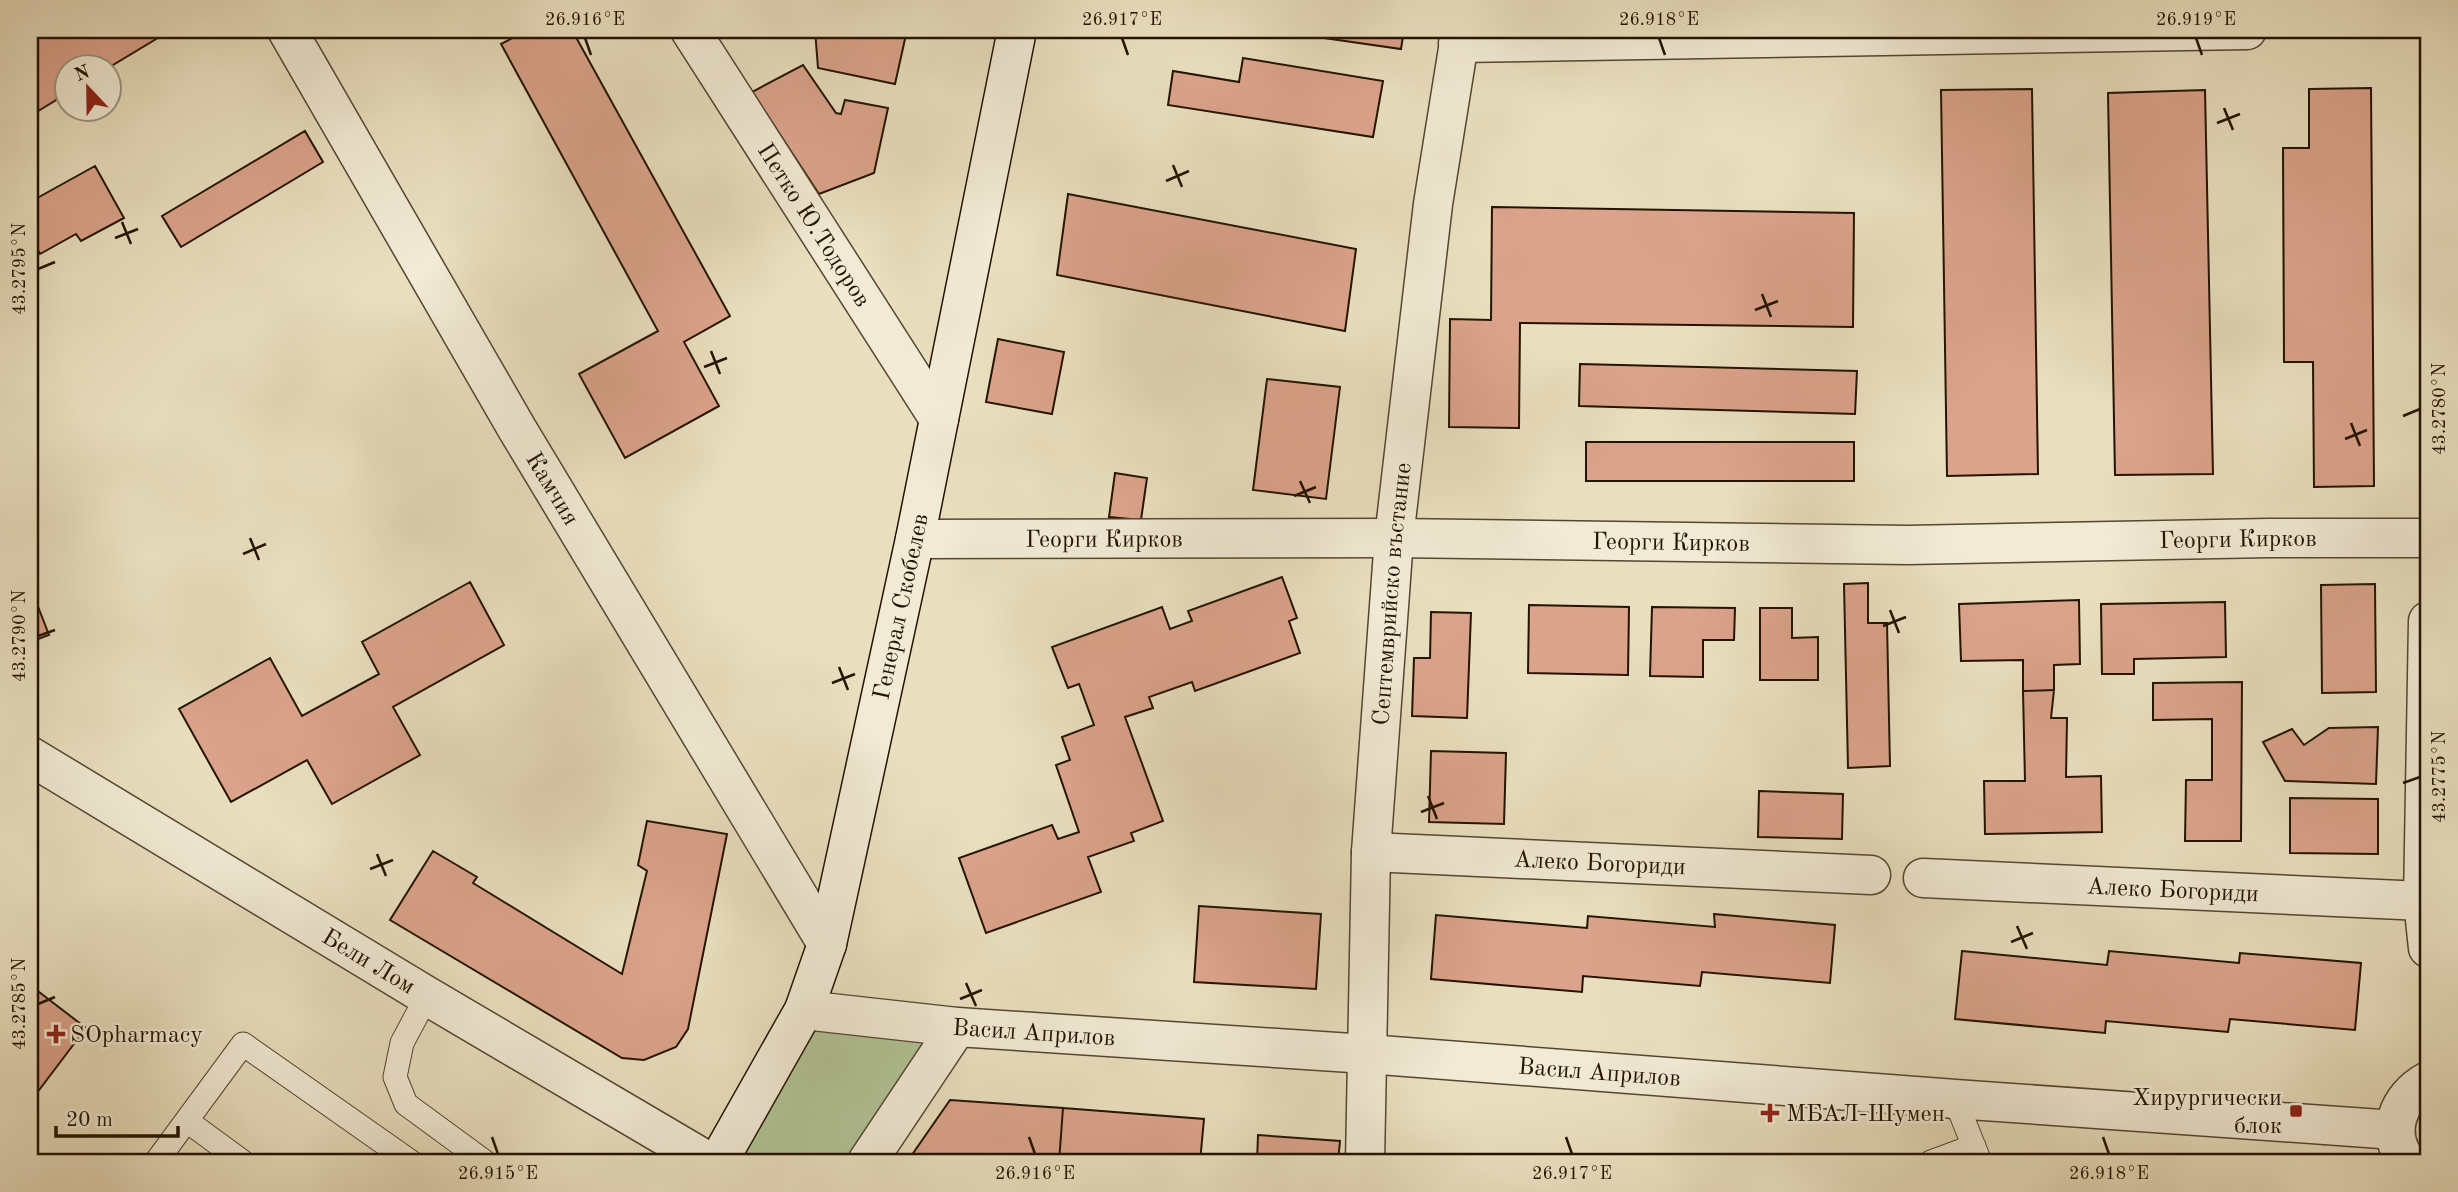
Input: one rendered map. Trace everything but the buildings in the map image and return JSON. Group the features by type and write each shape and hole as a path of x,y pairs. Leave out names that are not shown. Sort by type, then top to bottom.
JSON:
{"street":[{"name":"Камчия","path":"286,30 516,427 827,944"},
{"name":"Петко Ю.Тодоров","path":"690,30 939,419"},
{"name":"Генерал Скобелев","path":"718,1162 804,1010 827,944 915,539 1017,30"},
{"path":"1460,36 2247,30"},
{"name":"Септемврийско въстание","path":"1365,1162 1371,852 1394,538 1433,204 1460,36"},
{"name":"Георги Кирков","path":"915,539 1394,538 1908,545 2269,538 2428,538"},
{"path":"2428,621 2423,901 2428,948"},
{"name":"Бели Лом","path":"30,756 709,1162"},
{"name":"Алеко Богориди","path":"1371,852 1871,876"},
{"name":"Алеко Богориди","path":"1923,878 2423,901"},
{"name":"Васил Априлов","path":"804,1010 957,1027 1367,1054 1955,1099 2401,1146"},
{"path":"867,1162 957,1027"},
{"path":"2401,1146 2397,1114 2414,1089 2428,1081"}],"lane":[{"path":"428,996 402,1044 395,1077 406,1104 485,1162"},
{"path":"156,1162 243,1044 411,1162"},
{"path":"1931,1162 1977,1154 1955,1099"},
{"path":"187,1121 243,1162"}],"green space":[{"path":"804,1010 957,1027 867,1162 718,1162"}],"place":[{"name":"SOpharmacy","path":"56,1034"},
{"name":"Хирургически блок","path":"2296,1111"},
{"name":"МБАЛ-Шумен","path":"1770,1113"}]}
